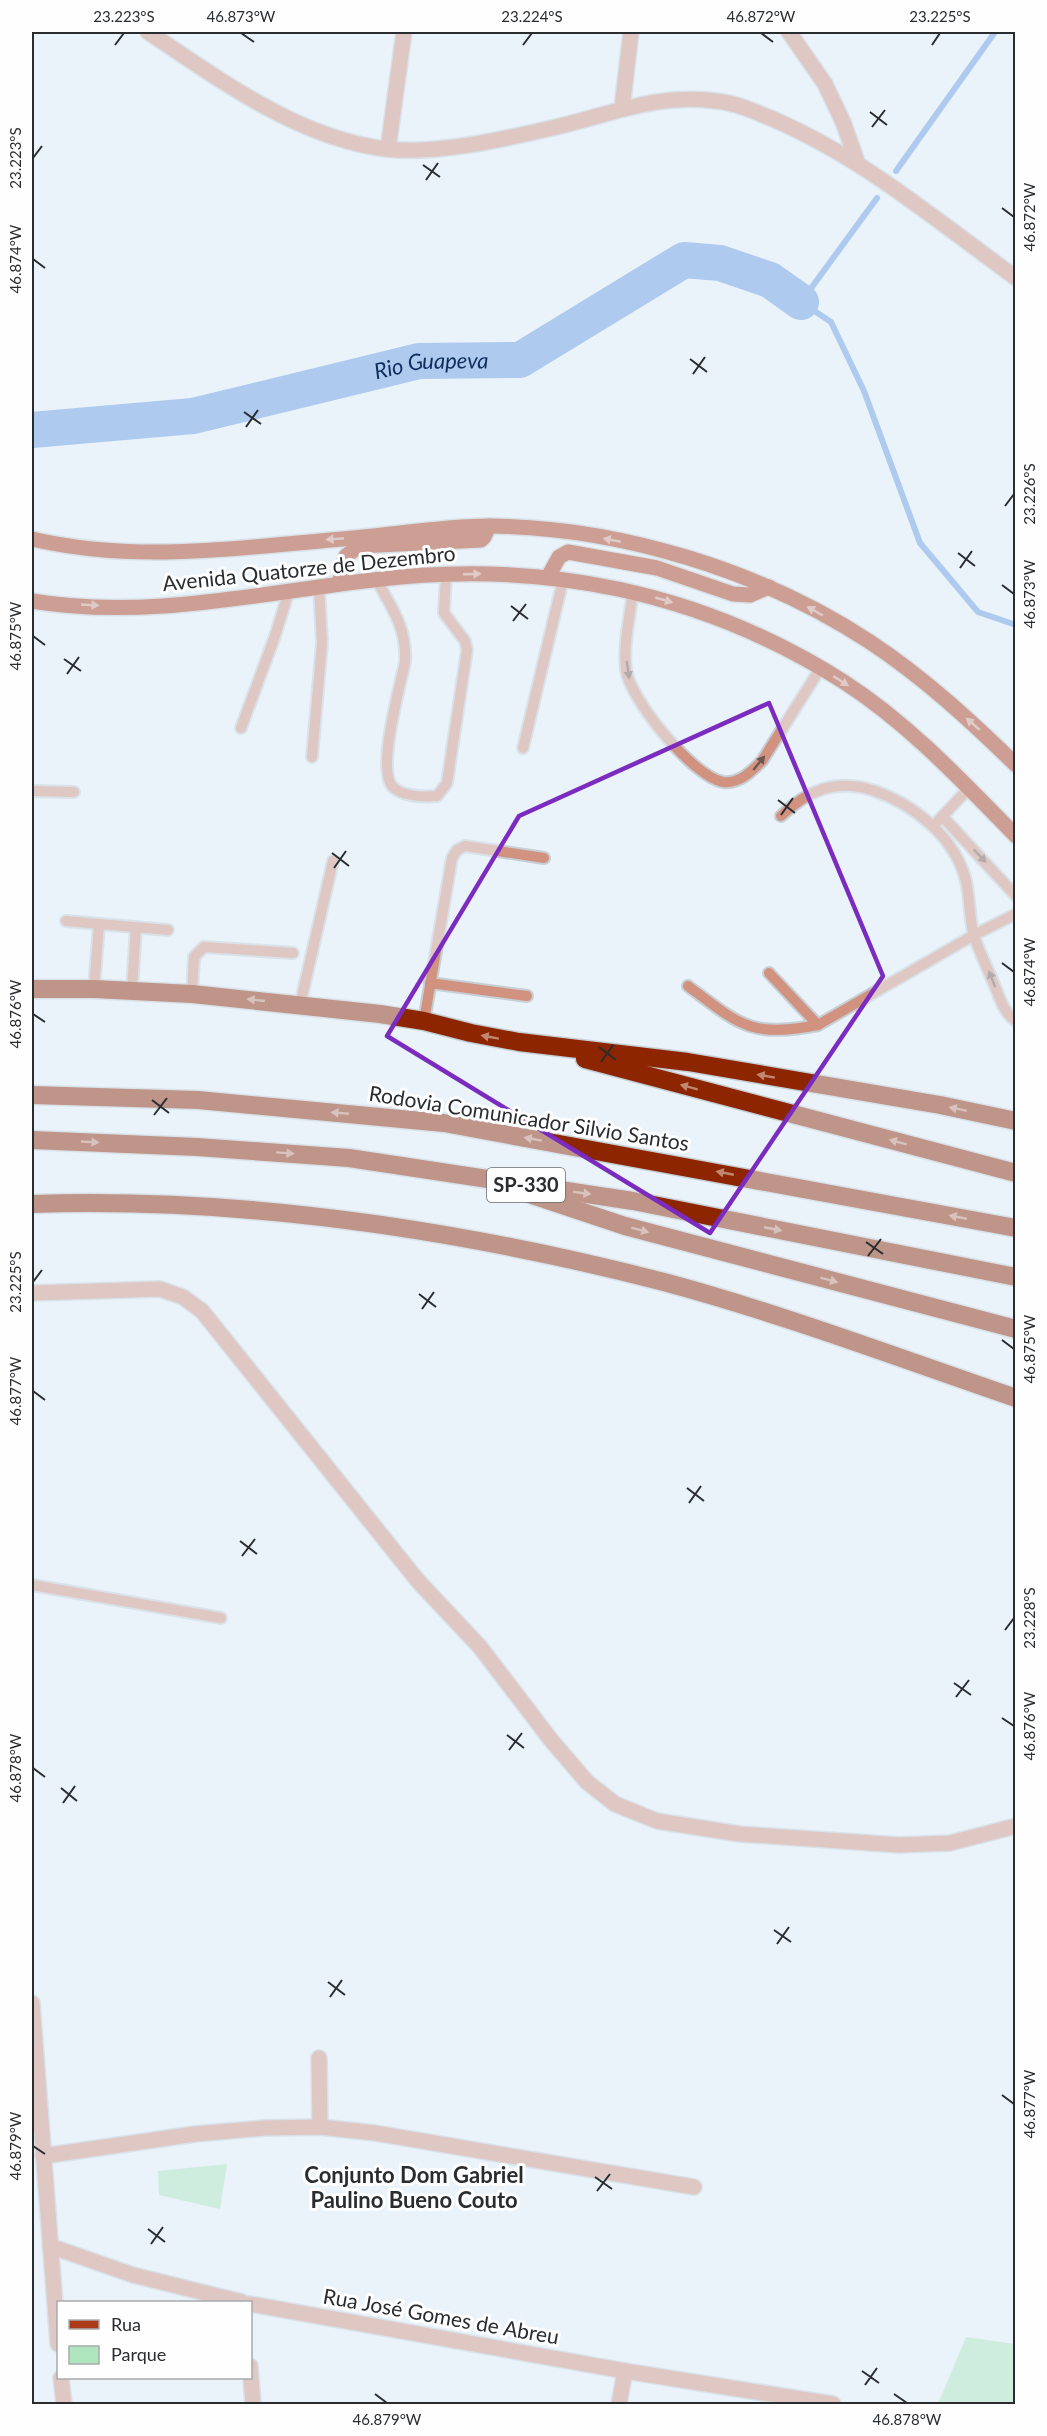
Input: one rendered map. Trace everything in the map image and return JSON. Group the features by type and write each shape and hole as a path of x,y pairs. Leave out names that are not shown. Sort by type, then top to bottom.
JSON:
{"highway":[{"path":"32,989 93,988 192,994 424,1021 519,1042 1016,1173"},
{"path":"519,1042 688,1062 940,1105 1014,1120"},
{"name":"Rodovia Comunicador Silvio Santos","path":"32,1095 198,1100 444,1123 1016,1228"},
{"name":"SP-330","path":"32,1140 197,1147 349,1158 633,1201 1016,1277"},
{"path":"485,1179 625,1226 1016,1329"},
{"path":"32,1204 86,1202 174,1204 268,1211 357,1221 479,1241 577,1261 666,1283 794,1321 1016,1398"}],"main road":[{"name":"Avenida Quatorze de Dezembro","path":"32,539 116,552 164,554 489,526 572,532 641,545 689,558 769,587 850,631 917,676 970,721 1016,765"},
{"path":"339,584 346,556 358,546 481,540 489,526"},
{"path":"555,578 559,557 568,552 657,568 733,594 750,596 769,587"},
{"name":"Avenida Quatorze de Dezembro","path":"32,601 129,608 201,602 376,579 498,573 555,578 633,591 708,613 768,639 845,683 893,719 944,762 1016,836"}],"street":[{"path":"148,32 247,96 289,119 324,134 356,144 388,149 455,146 514,137 622,108 688,99 728,103 747,108 796,129 858,164 1016,278"},
{"path":"388,149 404,32"},
{"path":"622,108 631,32"},
{"path":"789,32 825,84 843,122 858,164"},
{"path":"32,1293 160,1289 183,1297 202,1311 418,1581 480,1647 551,1740 587,1782 615,1804 657,1821 740,1834 900,1845 950,1843 1016,1826"},
{"path":"32,2003 57,2332"},
{"path":"319,2058 320,2127"},
{"path":"43,2156 195,2134 264,2128 320,2127 375,2133 694,2187"},
{"path":"50,2246 133,2275 238,2301"},
{"name":"Rua José Gomes de Abreu","path":"252,2304 789,2401 833,2404"},
{"path":"619,2404 624,2371"},
{"path":"62,2379 64,2404"},
{"path":"251,2379 253,2404"}],"lane":[{"path":"376,579 401,627 406,647 386,767 391,785 408,795 437,796 447,783 466,662 465,641 444,613 446,575"},
{"path":"523,748 555,578"},
{"path":"312,757 321,643 319,587"},
{"path":"241,728 289,591"},
{"path":"633,591 626,648 626,670 631,688 642,706 694,767 708,776 723,782 738,781 752,771 762,761 820,669"},
{"path":"781,816 799,799 815,791 835,786 863,788 892,797 933,827 946,841 965,878 974,935 1001,1000 1008,1014 1016,1021"},
{"path":"933,827 969,788"},
{"path":"32,791 74,792"},
{"path":"943,817 1016,896"},
{"path":"424,1021 452,858 458,850 465,846 544,858"},
{"path":"300,1005 333,861"},
{"path":"688,986 735,1021 751,1028 781,1031 818,1025 974,935 1016,914"},
{"path":"66,921 168,930"},
{"path":"93,988 99,924"},
{"path":"132,990 136,927"},
{"path":"192,994 194,957 204,947 293,952"},
{"path":"769,973 818,1025"},
{"path":"430,983 527,996"},
{"path":"32,1585 221,1618"}],"highlighted area":[{"path":"769,703 883,976 710,1233 387,1036 519,816"}],"green space":[{"path":"227,2164 220,2209 159,2195 158,2171"},
{"path":"966,2337 1015,2344 1015,2404 938,2404"}],"waterway":[{"path":"896,171 995,32"},
{"path":"877,198 801,302 831,322 864,391 920,543 978,612 1016,625"},
{"name":"Rio Guapeva","path":"32,430 193,416 419,361 520,360 684,260 720,263 770,280 801,302"}],"district":[{"name":"Conjunto Dom Gabriel Paulino Bueno Couto","path":"414,2188"}]}
